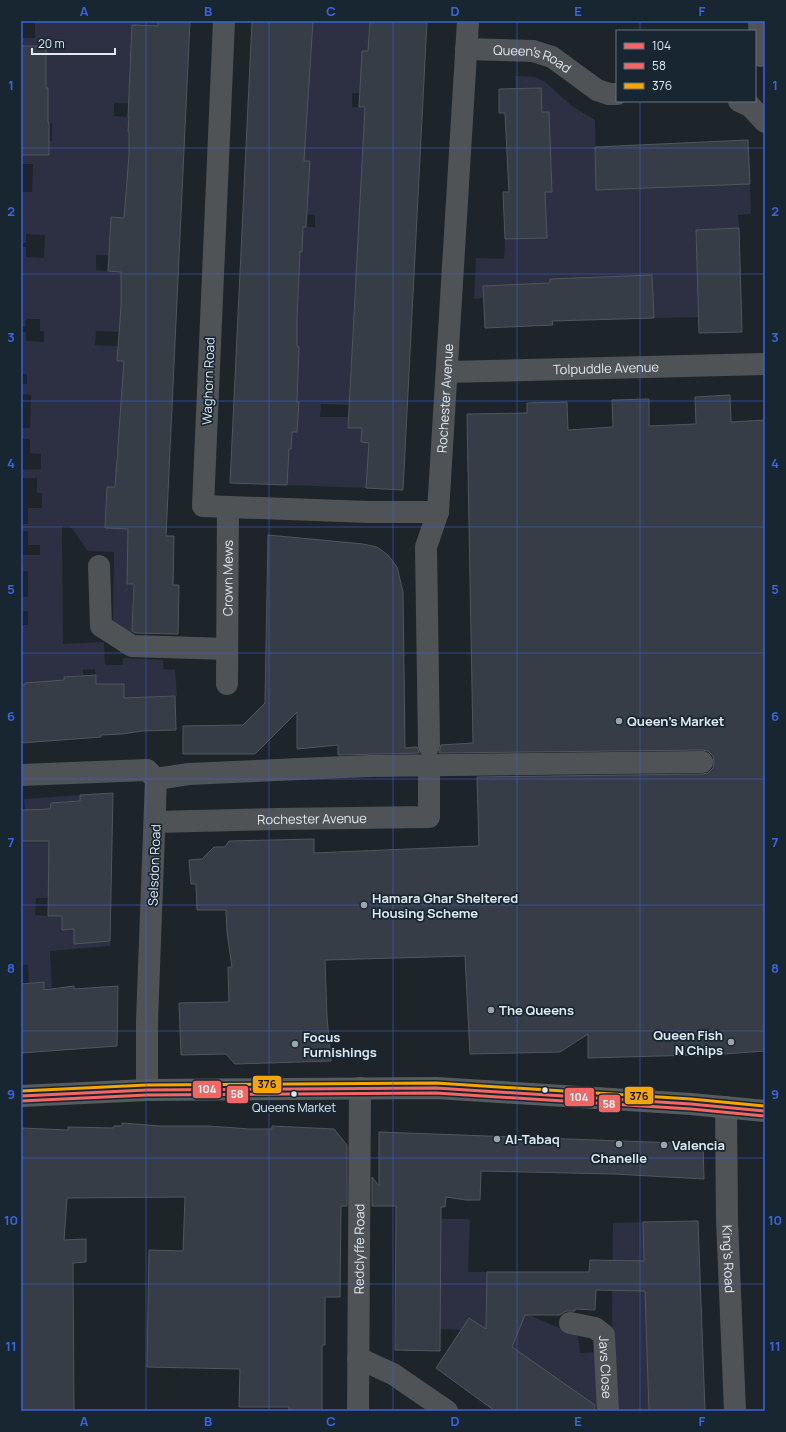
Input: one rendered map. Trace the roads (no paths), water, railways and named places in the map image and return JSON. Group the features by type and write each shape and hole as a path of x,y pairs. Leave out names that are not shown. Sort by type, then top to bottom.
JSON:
{"main road":[{"path":"21,1096 147,1090 436,1088 726,1107 765,1111"}],"street":[{"name":"Waghorn Road","path":"224,21 203,506 369,512 438,512"},
{"path":"466,49 468,21"},
{"path":"759,21 760,56"},
{"name":"Queen's Road","path":"466,49 539,53 552,57 597,90 609,94 616,94"},
{"name":"Rochester Avenue","path":"429,746 426,547 438,512 455,210 466,49"},
{"path":"741,102 750,106 765,122"},
{"name":"Tolpuddle Avenue","path":"447,372 765,364"},
{"name":"Crown Mews","path":"227,684 228,507"},
{"path":"99,566 101,626 132,646 227,649"},
{"path":"21,775 147,770 156,779 189,774 369,766 702,762"},
{"name":"Rochester Avenue","path":"155,822 429,817 429,778"},
{"name":"Selsdon Road","path":"147,1090 147,1021 156,779"},
{"name":"Redclyffe Road","path":"358,1411 360,1088"},
{"name":"King's Road","path":"726,1107 727,1220 735,1411"},
{"name":"Javs Close","path":"570,1323 595,1328 604,1335 608,1411"},
{"path":"358,1358 394,1374 447,1411"}],"place":[{"name":"Queen's Market","path":"619,721"},
{"name":"Hamara Ghar Sheltered Housing Scheme","path":"364,905"},
{"name":"The Queens","path":"491,1010"},
{"name":"Queen Fish N Chips","path":"731,1042"},
{"name":"Focus Furnishings","path":"295,1044"},
{"name":"Queens Market","path":"294,1094"},
{"name":"Al-Tabaq","path":"497,1139"},
{"name":"Chanelle","path":"619,1144"},
{"name":"Valencia","path":"664,1145"}]}
